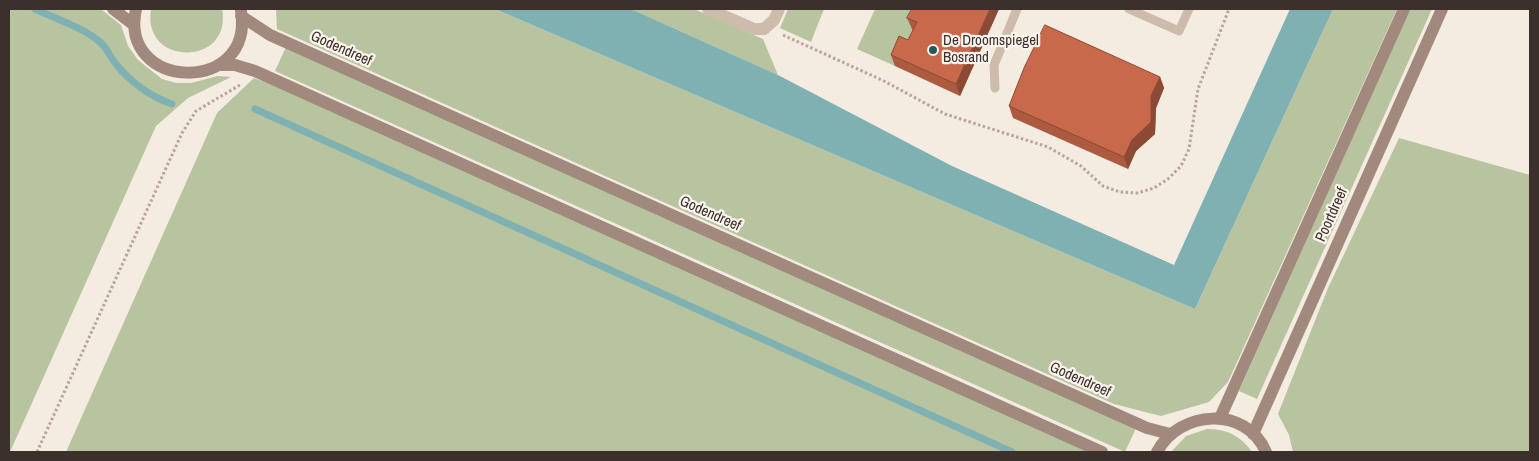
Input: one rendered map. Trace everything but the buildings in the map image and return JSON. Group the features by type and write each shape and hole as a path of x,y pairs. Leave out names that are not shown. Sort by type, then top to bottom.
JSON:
{"main road":[{"path":"113,9 134,25"},
{"path":"136,9 134,25 137,39 144,51 153,62 179,74 207,71 219,65 237,43 241,30 241,12"},
{"name":"Poortdreef","path":"1220,418 1404,9"},
{"name":"Poortdreef","path":"1253,434 1442,9"},
{"name":"Godendreef","path":"241,12 270,35 1138,424 1170,434"},
{"path":"219,65 235,65 265,76 1102,452"},
{"path":"1158,452 1170,434 1186,423 1202,418 1220,418 1238,423 1253,434 1266,452"}],"street":[{"path":"708,9 754,29 764,29 774,20 779,9"}],"lane":[{"path":"995,88 994,65 1017,9"},
{"path":"1129,9 1179,32 1189,9"}],"path":[{"path":"764,29 884,81 945,114 1048,147 1080,166 1104,186 1120,192 1137,192 1154,188 1168,179 1181,166 1189,150 1198,89 1229,9"},
{"path":"37,452 182,134"}],"green space":[{"path":"9,9 101,9 121,25 128,46 138,60 162,79 176,83 191,83 218,76 231,77 188,98 156,126 10,452"},
{"path":"151,9 222,9 222,28 214,42 202,50 187,52 172,50 159,42 152,28"},
{"path":"276,9 495,9 1195,309 1333,9 1397,9 1228,382 1209,402 1161,416 1114,404 277,29"},
{"path":"631,9 694,9 763,39 778,75"},
{"path":"788,9 824,9 811,42 780,28"},
{"path":"875,9 921,9 921,33 903,48 895,66 857,49"},
{"path":"1410,9 1432,9 1257,399 1239,391"},
{"path":"286,47 1136,428 1125,452 275,71"},
{"path":"254,78 299,95 1094,452 66,452 217,113"},
{"path":"1399,138 1530,175 1530,452 1293,452 1289,435 1278,414 1328,288"},
{"path":"1207,429 1221,430 1233,434 1248,446 1252,452 1171,452 1186,436"}],"water":[{"path":"495,9 631,9 778,75 952,166 1174,265 1290,9 1333,9 1195,309"}],"waterway":[{"path":"35,9 93,37 102,44 116,64 134,83 156,97 172,104"},
{"path":"255,109 1012,452"}],"place":[{"name":"De Droomspiegel Bosrand","path":"933,50"}]}
